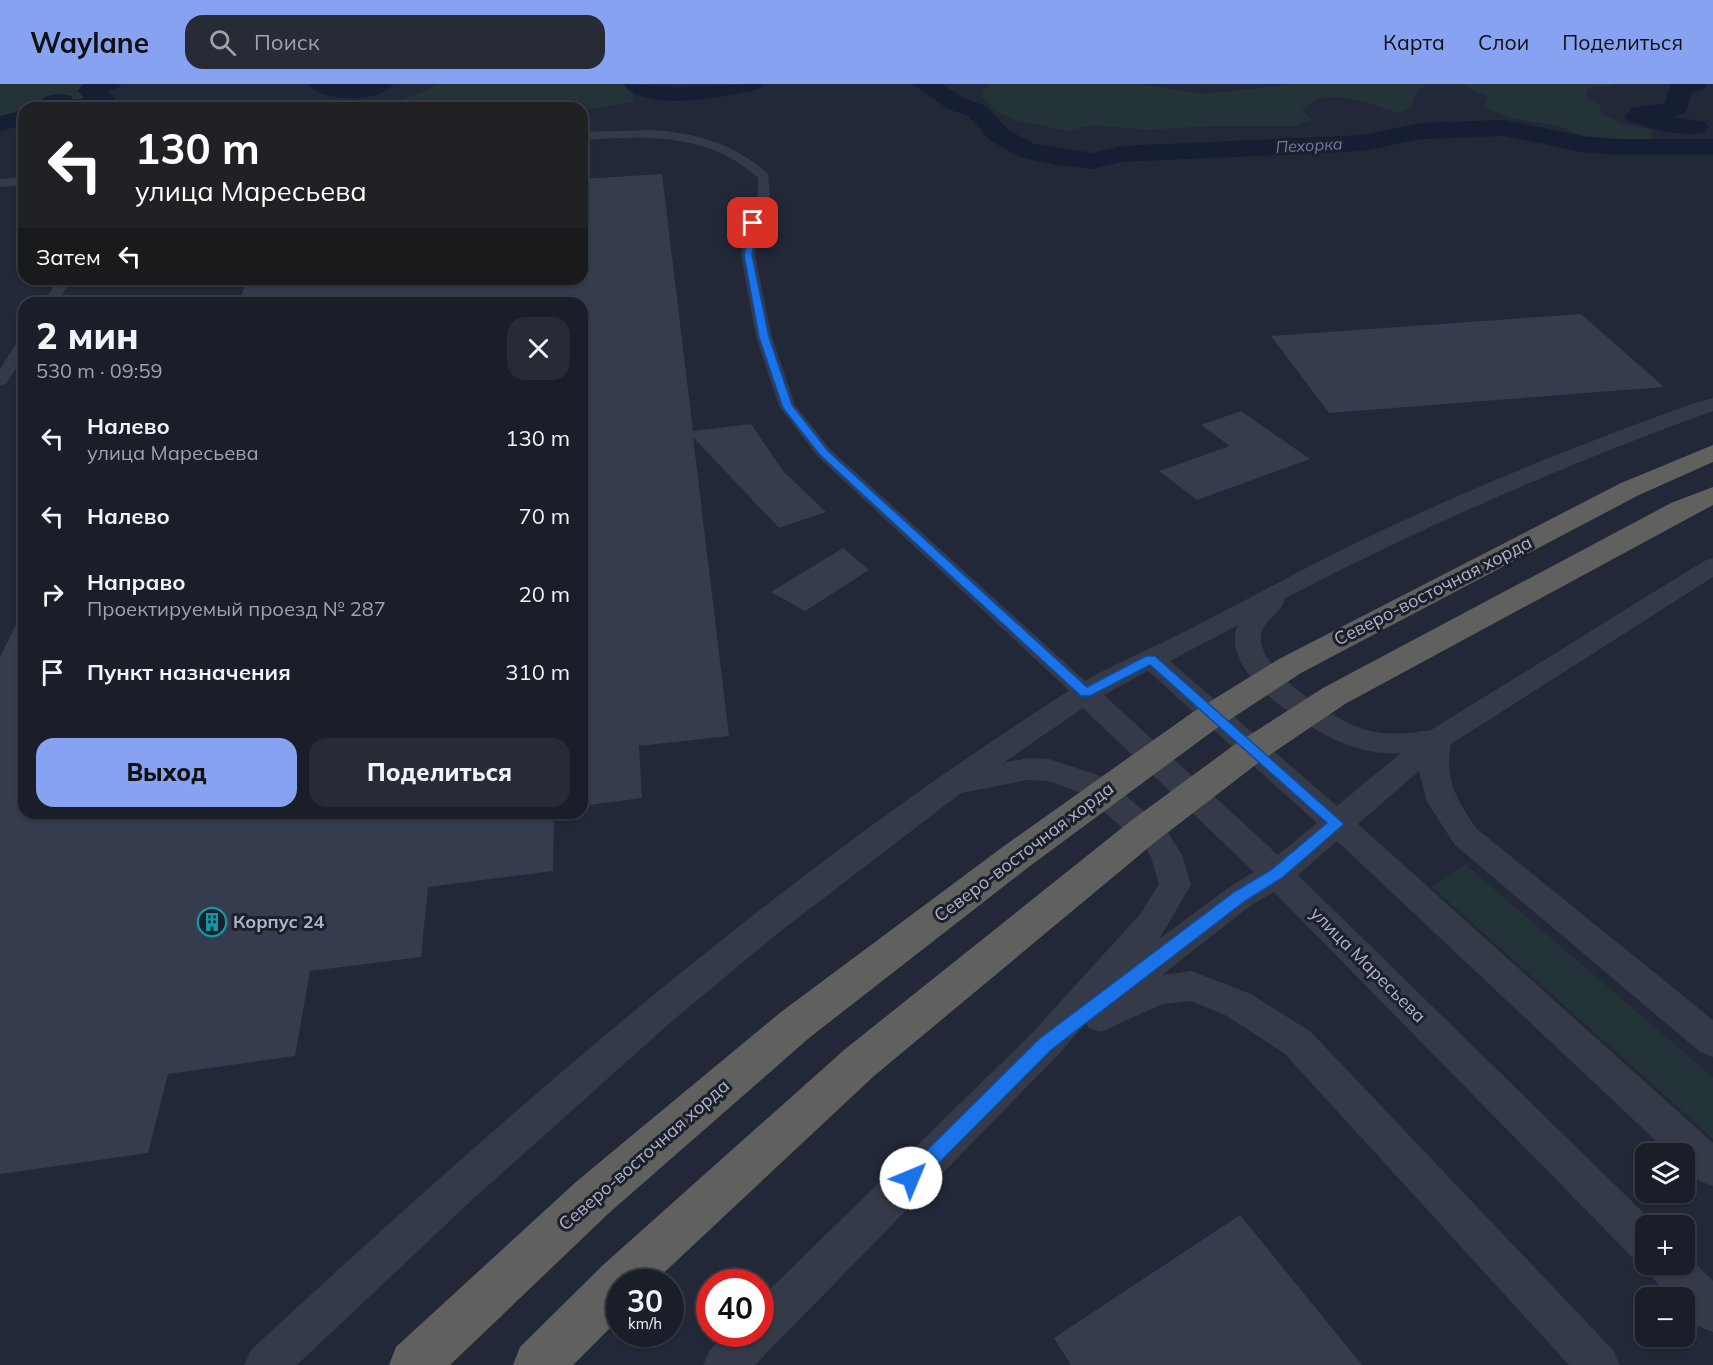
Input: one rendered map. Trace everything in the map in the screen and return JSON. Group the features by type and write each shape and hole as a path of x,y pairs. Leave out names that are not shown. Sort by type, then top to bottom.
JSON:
{"highway":[{"name":"Северо-восточная хорда","path":"414,1365 593,1197 795,1025 1017,856 1205,720 1290,666 1630,489 1713,453"},
{"path":"635,1269 859,1063 1066,894 1246,754 1334,696 1681,509 1713,495"},
{"path":"538,1365 606,1297"}],"street":[{"path":"588,136 627,133 677,134 729,152 755,166 764,177 764,195 753,223 748,255 764,337 787,406 824,453 1085,693"},
{"path":"0,183 18,182"},
{"path":"0,381 18,353"},
{"path":"266,1365 551,1105 722,961 949,784 1085,693 1293,584 1474,497 1713,404"},
{"path":"1045,1044 1239,897 1277,874 1438,739 1713,566"},
{"path":"1293,584 1257,615 1246,638 1249,656 1259,671 1330,727 1361,739 1389,744 1438,739"},
{"path":"1151,659 1337,824 1713,1168"},
{"name":"улица Маресьева","path":"1085,693 1277,874 1635,1232"},
{"path":"1438,739 1432,774 1445,808 1466,837 1713,1041"},
{"path":"774,1315 1045,1044 1153,923 1175,885 1166,855 1156,839 1093,785 1049,770 1028,769 949,784"},
{"path":"1045,1044 1158,990 1192,986 1239,1005 1298,1043 1598,1365"},
{"path":"1678,1275 1713,1311"},
{"path":"725,1365 743,1347"}],"shaded area":[{"path":"0,84 109,84 94,86 90,90 105,101 18,102 18,119 0,124"},
{"path":"437,84 622,84 633,92 633,102 588,109 588,102 394,102 423,92"},
{"path":"990,84 1138,84 1206,94 1295,84 1428,84 1418,89 1411,106 1398,113 1361,101 1335,97 1312,102 1302,110 1313,120 1296,126 1209,126 1150,130 1091,125 1068,131 1016,120 996,111 985,101 981,92"},
{"path":"1461,84 1612,84 1615,86 1589,87 1585,95 1599,105 1602,114 1622,124 1652,130 1651,140 1598,138 1578,134 1555,125 1511,118 1484,106 1488,97"},
{"path":"1465,864 1713,1077 1713,1139 1432,887"}],"building":[{"path":"662,174 693,431 751,424 784,472 826,512 779,528 693,437 729,736 639,746 642,798 588,805 588,297 240,297 246,285 588,285 588,179"},
{"path":"1581,314 1664,387 1329,413 1271,336"},
{"path":"1241,411 1310,459 1197,500 1159,471 1230,446 1201,425"},
{"path":"843,548 869,570 805,611 771,592"},
{"name":"Корпус 24","path":"18,620 18,819 554,819 553,871 428,887 421,957 310,971 295,1056 168,1074 148,1153 0,1174 0,657"},
{"path":"1240,1215 1362,1365 1071,1365 1054,1338"}],"waterway":[{"path":"100,102 105,101 90,91 93,86 109,84"},
{"name":"Пехорка","path":"320,84 342,91 367,89 381,84"},
{"name":"Пехорка","path":"635,84 648,89 677,94 723,90 751,84"},
{"name":"Пехорка","path":"925,84 957,104 977,111 999,135 1026,150 1055,157 1093,161 1121,154 1209,152 1363,143 1421,131 1505,128 1581,144 1618,147 1713,147"},
{"name":"Пехорка","path":"1696,84 1681,87 1676,109 1641,113 1637,117 1661,123 1696,127"},
{"path":"54,102 62,102"},
{"path":"0,124 18,119"}],"place":[{"name":"Корпус 24","path":"212,922"}],"route":[{"path":"753,223 748,255 764,337 787,406 824,453 1085,693 1151,659 1337,824 1277,874 1239,897 1045,1044 911,1178"}]}
